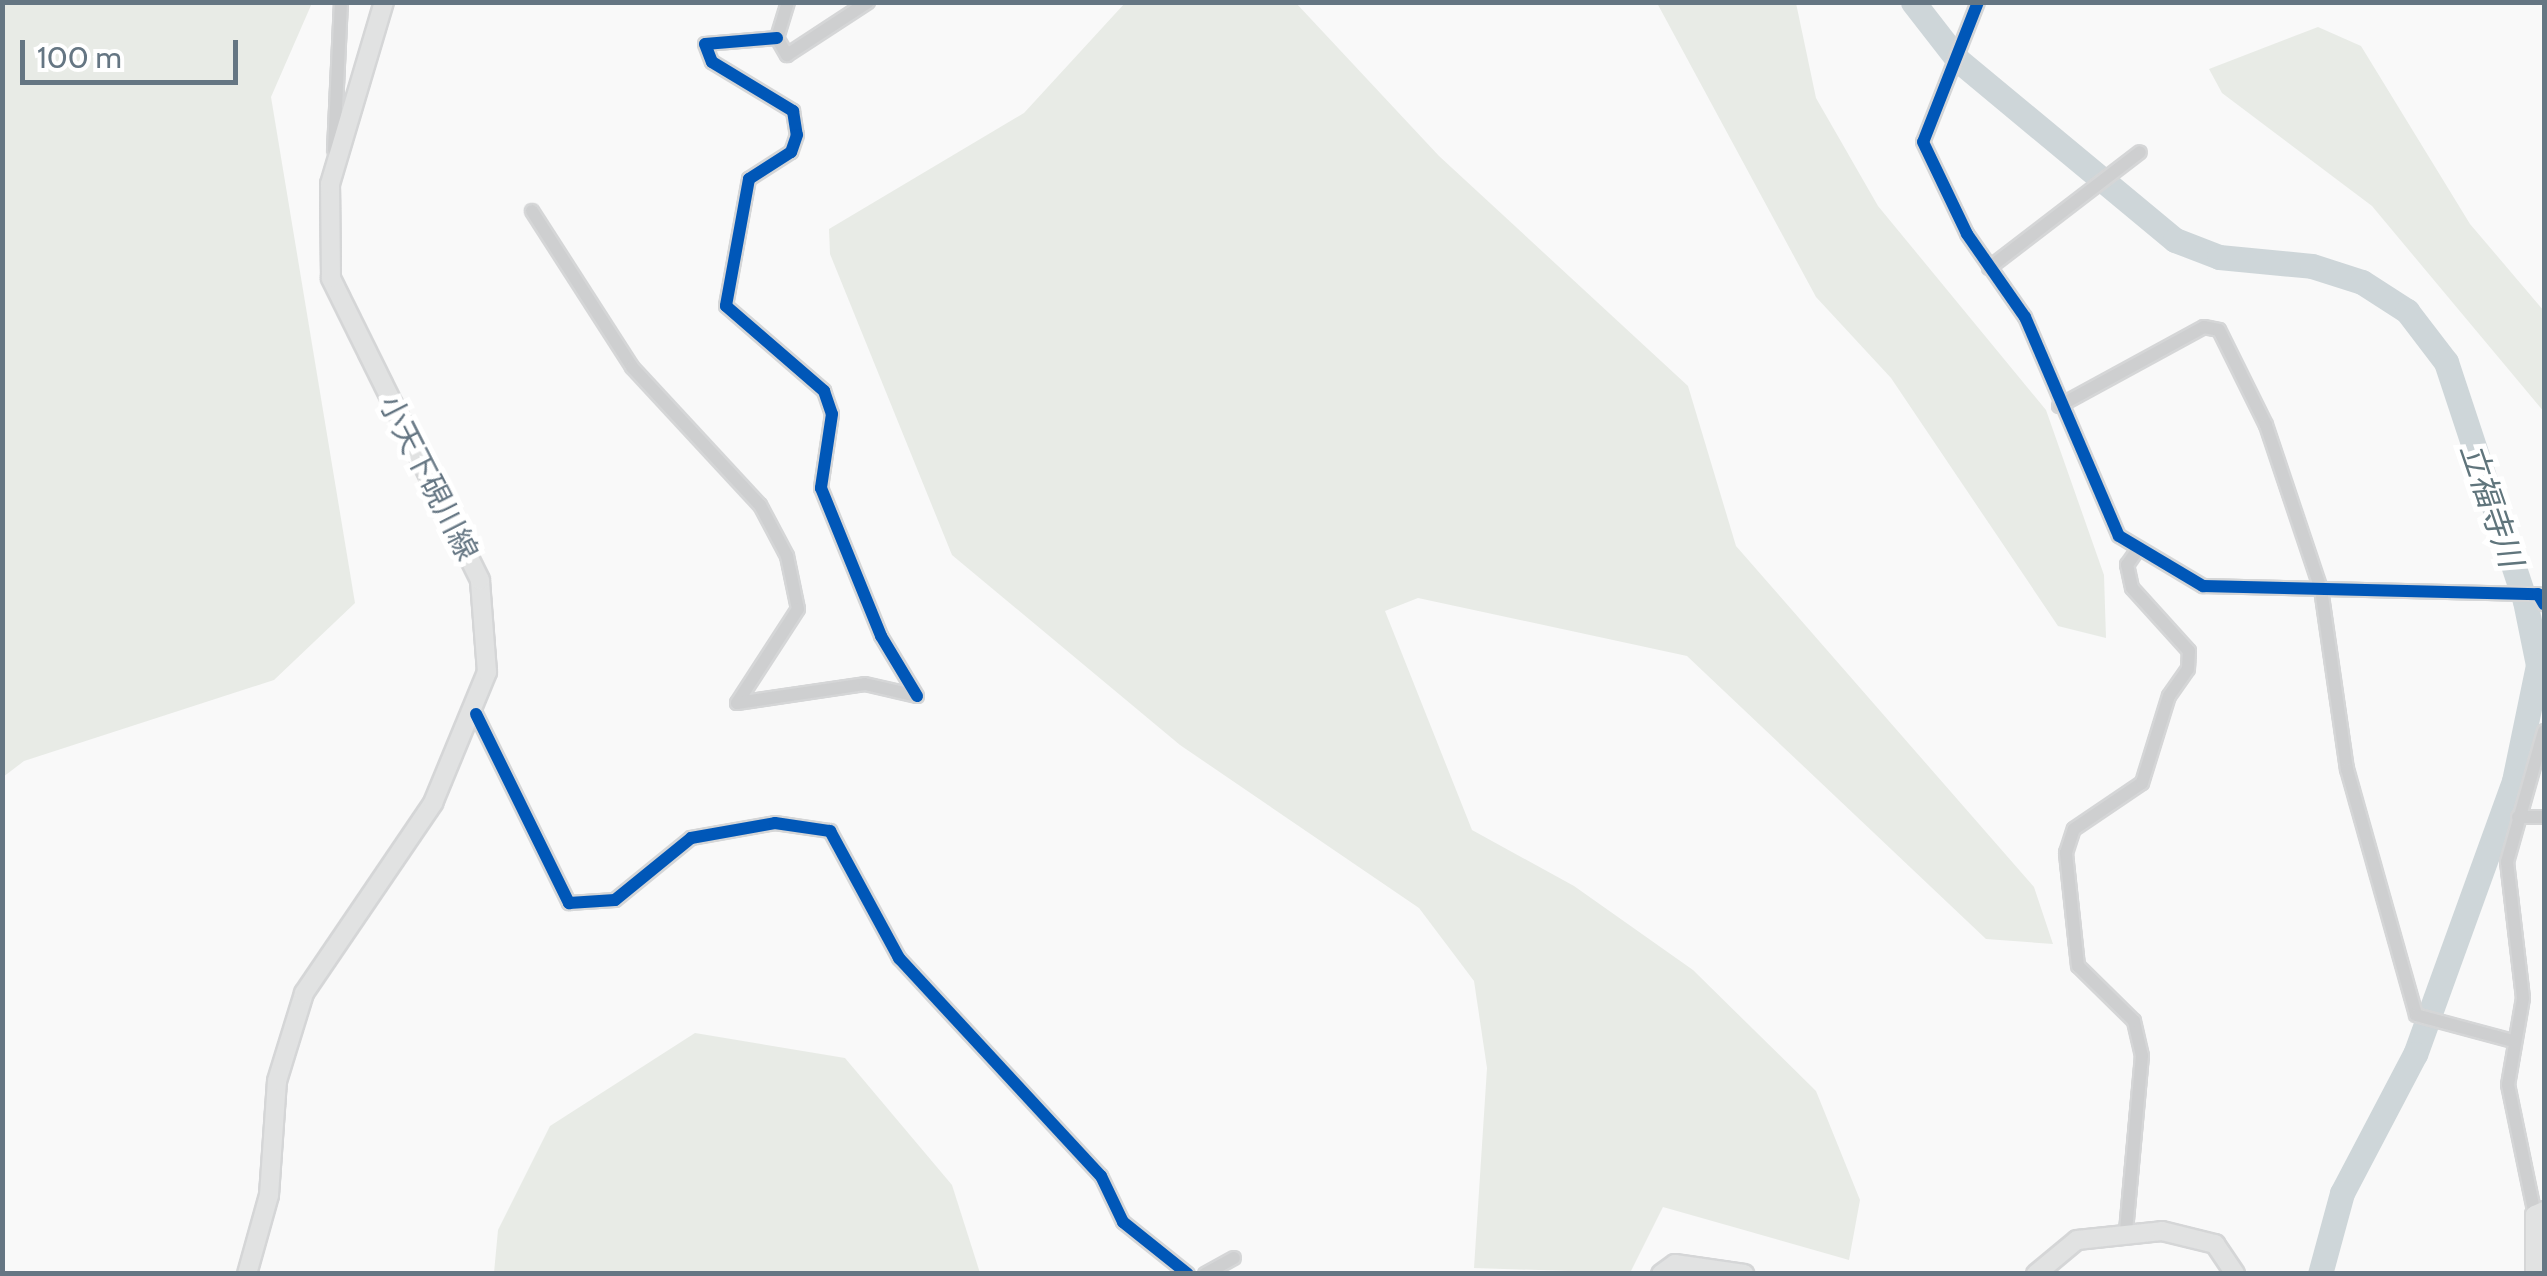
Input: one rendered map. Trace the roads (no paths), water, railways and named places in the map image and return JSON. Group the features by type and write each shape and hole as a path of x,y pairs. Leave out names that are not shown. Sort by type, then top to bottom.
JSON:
{"main road":[{"name":"小天下硯川線","path":"248,1274 269,1195 277,1080 304,993 433,802 476,714 488,624 480,580 331,278 330,184 384,2"},
{"path":"2535,1274 2540,1213"},
{"path":"2036,1274 2076,1240 2126,1231 2194,1234 2235,1274"},
{"path":"1661,1274 1711,1264 1744,1274"}],"street":[{"path":"330,184 341,2"},
{"path":"788,2 777,38 787,55 799,54 868,2"},
{"path":"1978,2 1943,80 1923,142 1989,268 2025,317 2059,406 2119,536 2136,552 2203,586 2532,594 2544,604"},
{"path":"532,211 632,367 760,505 787,556 798,609 736,703 864,684 917,696 881,636 821,488 832,414 824,391 726,306 750,179 791,152 796,135 793,111 712,62 705,44 777,38"},
{"path":"1989,268 2140,152"},
{"path":"2059,406 2215,326 2266,424 2320,589 2346,770 2422,1020 2512,1041"},
{"path":"2126,1231 2142,1056 2134,1021 2078,966 2066,853 2074,828 2142,782 2169,696 2188,669 2189,651 2132,588 2127,565 2136,552"},
{"path":"476,714 569,903 615,900 691,838 718,830 800,823 830,832 899,958 1101,1176 1123,1222 1188,1274"},
{"path":"2540,1213 2511,1124 2512,1041 2523,998 2507,862 2544,731"},
{"path":"2518,817 2544,817"},
{"path":"1206,1274 1234,1258"}],"waterway":[{"name":"立福寺川","path":"1913,2 1958,60 2175,240 2219,257 2312,266 2362,282 2407,311 2446,362 2525,601 2538,665 2514,781 2415,1054 2342,1193 2320,1274"}]}
